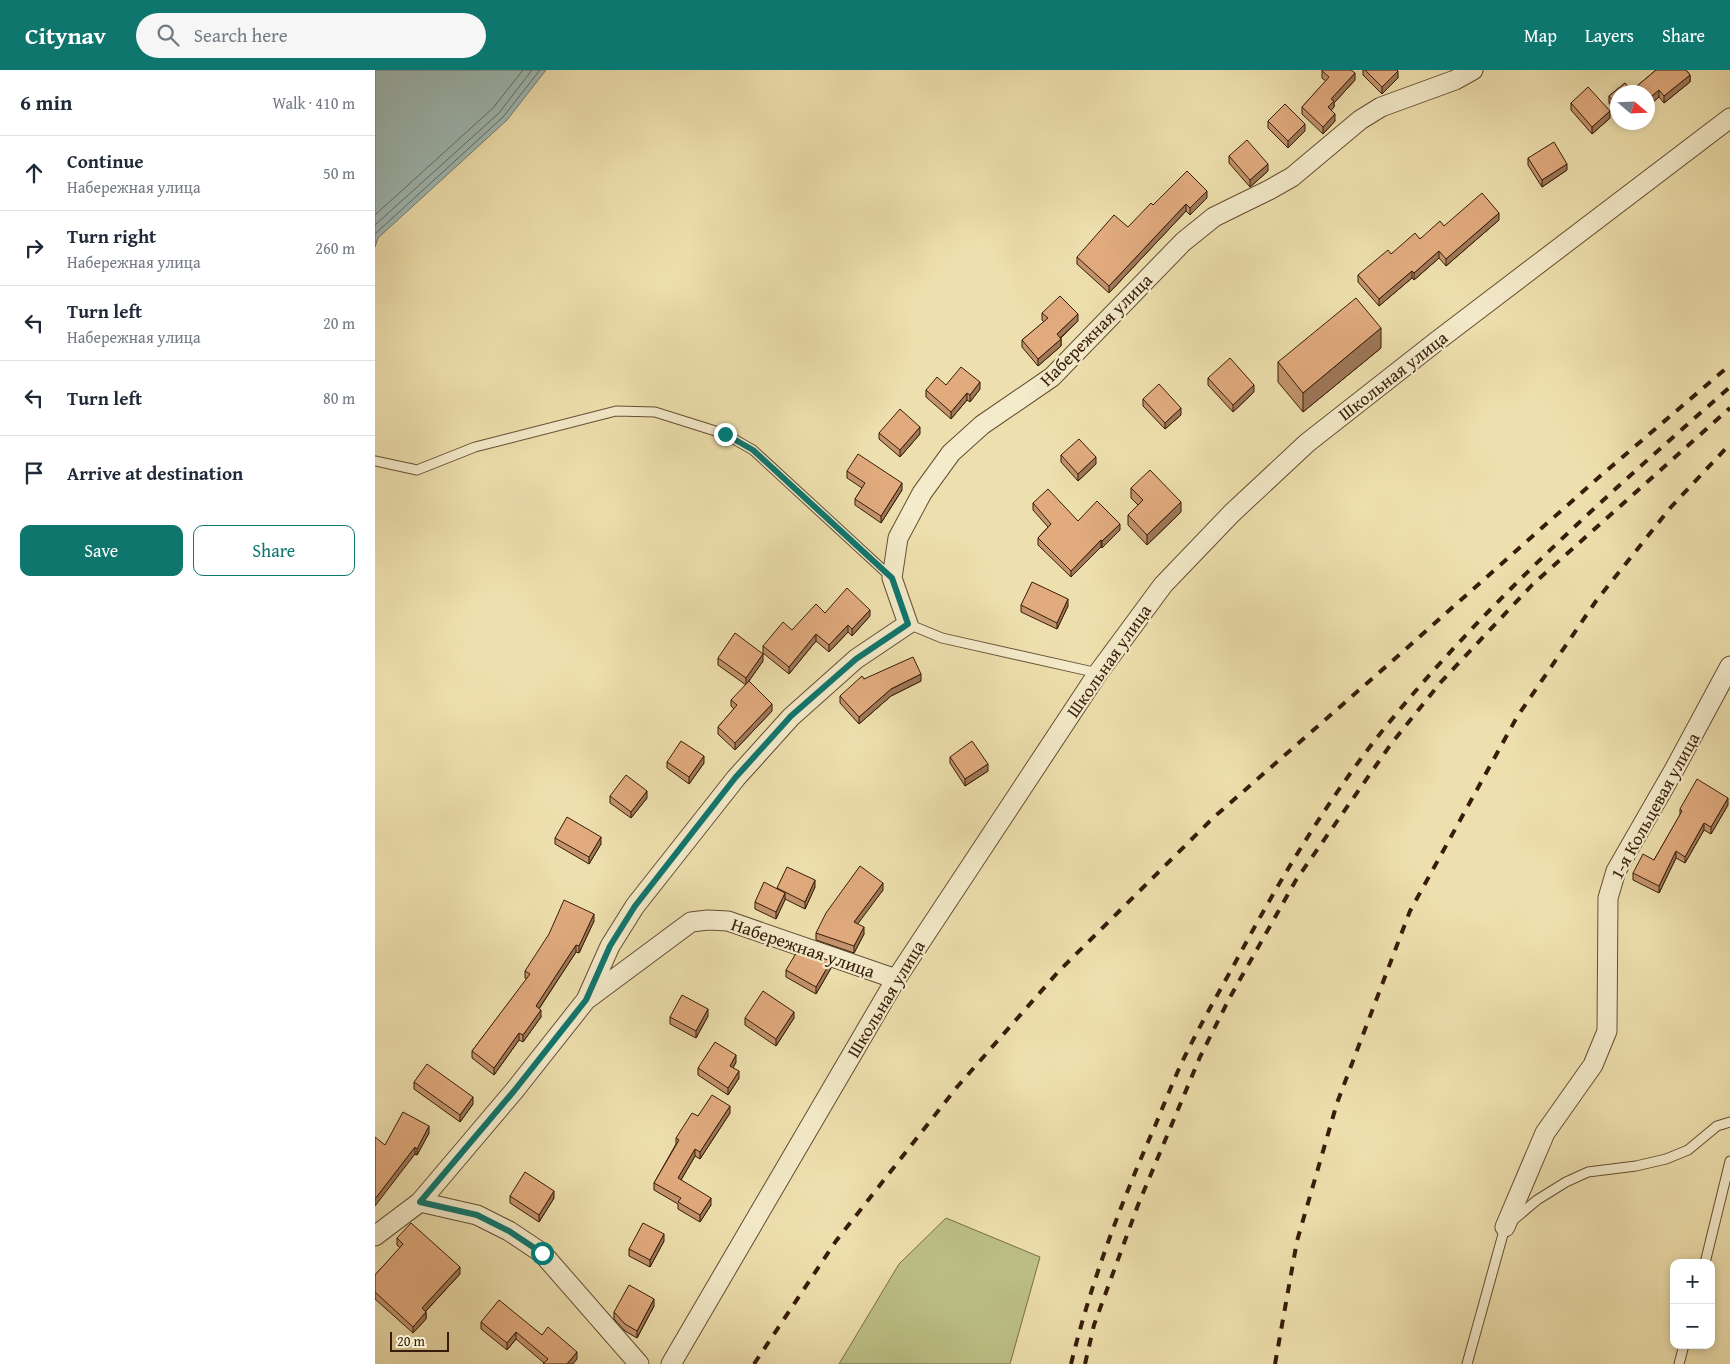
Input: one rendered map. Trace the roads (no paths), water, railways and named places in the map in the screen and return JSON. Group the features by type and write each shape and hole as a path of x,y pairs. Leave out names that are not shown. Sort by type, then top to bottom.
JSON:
{"street":[{"name":"Набережная улица","path":"375,1236 420,1202 514,1091 586,1000 610,946 635,906 735,778 791,716 849,665 908,624 892,578 898,538 922,493 951,453 982,425 1052,377 1183,242 1215,217 1292,177 1360,120 1381,107 1455,80 1473,70"},
{"name":"Школьная улица","path":"671,1364 896,979 1098,673 1163,585 1231,512 1307,443 1437,341 1730,118"},
{"name":"1-я Кольцевая улица","path":"1505,1226 1545,1133 1593,1065 1607,1031 1608,898 1616,871 1675,770 1730,666"},
{"name":"Набережная улица","path":"586,1000 691,922 708,920 728,921 896,979"},
{"path":"420,1202 477,1215 509,1231 542,1253 639,1364"}],"lane":[{"path":"375,461 417,470 475,447 617,411 655,412 725,434 753,450 892,578"},
{"path":"908,624 942,638 1098,673"},
{"path":"1467,1364 1505,1226 1537,1200 1566,1182 1587,1172 1666,1160 1688,1150 1717,1126 1730,1122"},
{"path":"1706,1259 1730,1162"},
{"path":"1679,1364 1683,1349"}],"water":[{"path":"375,70 546,70 507,120 378,238 375,247"}],"railway":[{"path":"754,1364 836,1241 957,1087 1058,972 1213,818 1598,478 1730,365"},
{"path":"1071,1364 1097,1273 1108,1243 1130,1184 1180,1067 1205,1016 1269,901 1305,841 1345,781 1387,725 1426,679 1508,591 1595,508 1730,387"},
{"path":"1085,1364 1094,1325 1138,1205 1200,1057 1229,999 1296,880 1391,744 1440,683 1532,585 1730,408"},
{"path":"1275,1364 1297,1241 1337,1103 1410,911 1517,717 1596,601 1671,507 1730,444"}]}
